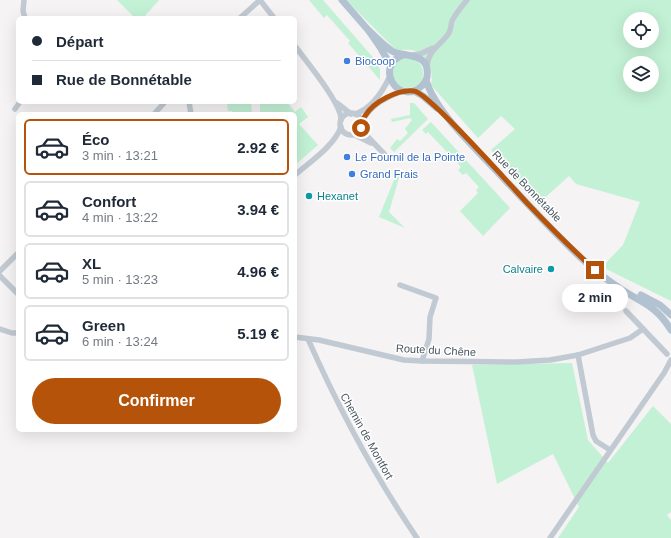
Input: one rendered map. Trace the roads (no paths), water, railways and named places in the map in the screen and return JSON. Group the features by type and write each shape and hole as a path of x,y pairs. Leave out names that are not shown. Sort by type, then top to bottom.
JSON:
{"main road":[{"path":"342,0 369,31 391,66"},
{"path":"369,31 391,51 404,55 412,55 421,59 426,69 426,80 430,92 445,115"},
{"path":"404,55 396,59 391,66 390,76 394,86 403,91 414,91 423,96 445,115"},
{"path":"414,91 426,80"},
{"name":"Rue de Bonnétable","path":"445,115 529,205 577,254 595,270"},
{"path":"595,270 660,305 671,315"},
{"path":"595,270 619,288 655,310 671,330"}],"street":[{"path":"24,0 24,16"},
{"path":"242,16 260,0 272,16"},
{"path":"426,69 427,60 434,48 449,32 452,22 467,0"},
{"path":"412,55 420,54 434,48"},
{"path":"297,49 335,101 342,115 339,132 330,144 297,173"},
{"path":"342,120 345,115 361,112 384,89 390,76"},
{"path":"330,144 351,134 359,132 365,116 372,108 390,96 403,91"},
{"path":"335,101 360,118 362,125 375,144 388,157"},
{"path":"15,109 19,104"},
{"path":"156,112 163,104"},
{"path":"341,127 344,132 375,144"},
{"path":"0,272 16,255"},
{"path":"0,276 16,292"},
{"path":"400,285 436,298 430,317 430,339 422,361"},
{"path":"626,311 666,354"},
{"path":"0,328 16,333"},
{"name":"Route du Chêne","path":"297,337 324,341 391,357 422,361 517,362 550,360 578,355 630,338 643,329"},
{"name":"Chemin de Montfort","path":"308,339 330,388 352,431 399,512 417,538"},
{"path":"578,355 593,435 596,441 610,450"},
{"path":"550,538 664,373 671,360"},
{"path":"664,373 671,368"}],"place":[{"name":"Biocoop","path":"347,61"},
{"name":"Le Fournil de la Pointe","path":"347,157"},
{"name":"Grand Frais","path":"352,174"},
{"name":"Hexanet","path":"309,196"},
{"name":"Calvaire","path":"551,269"}]}
